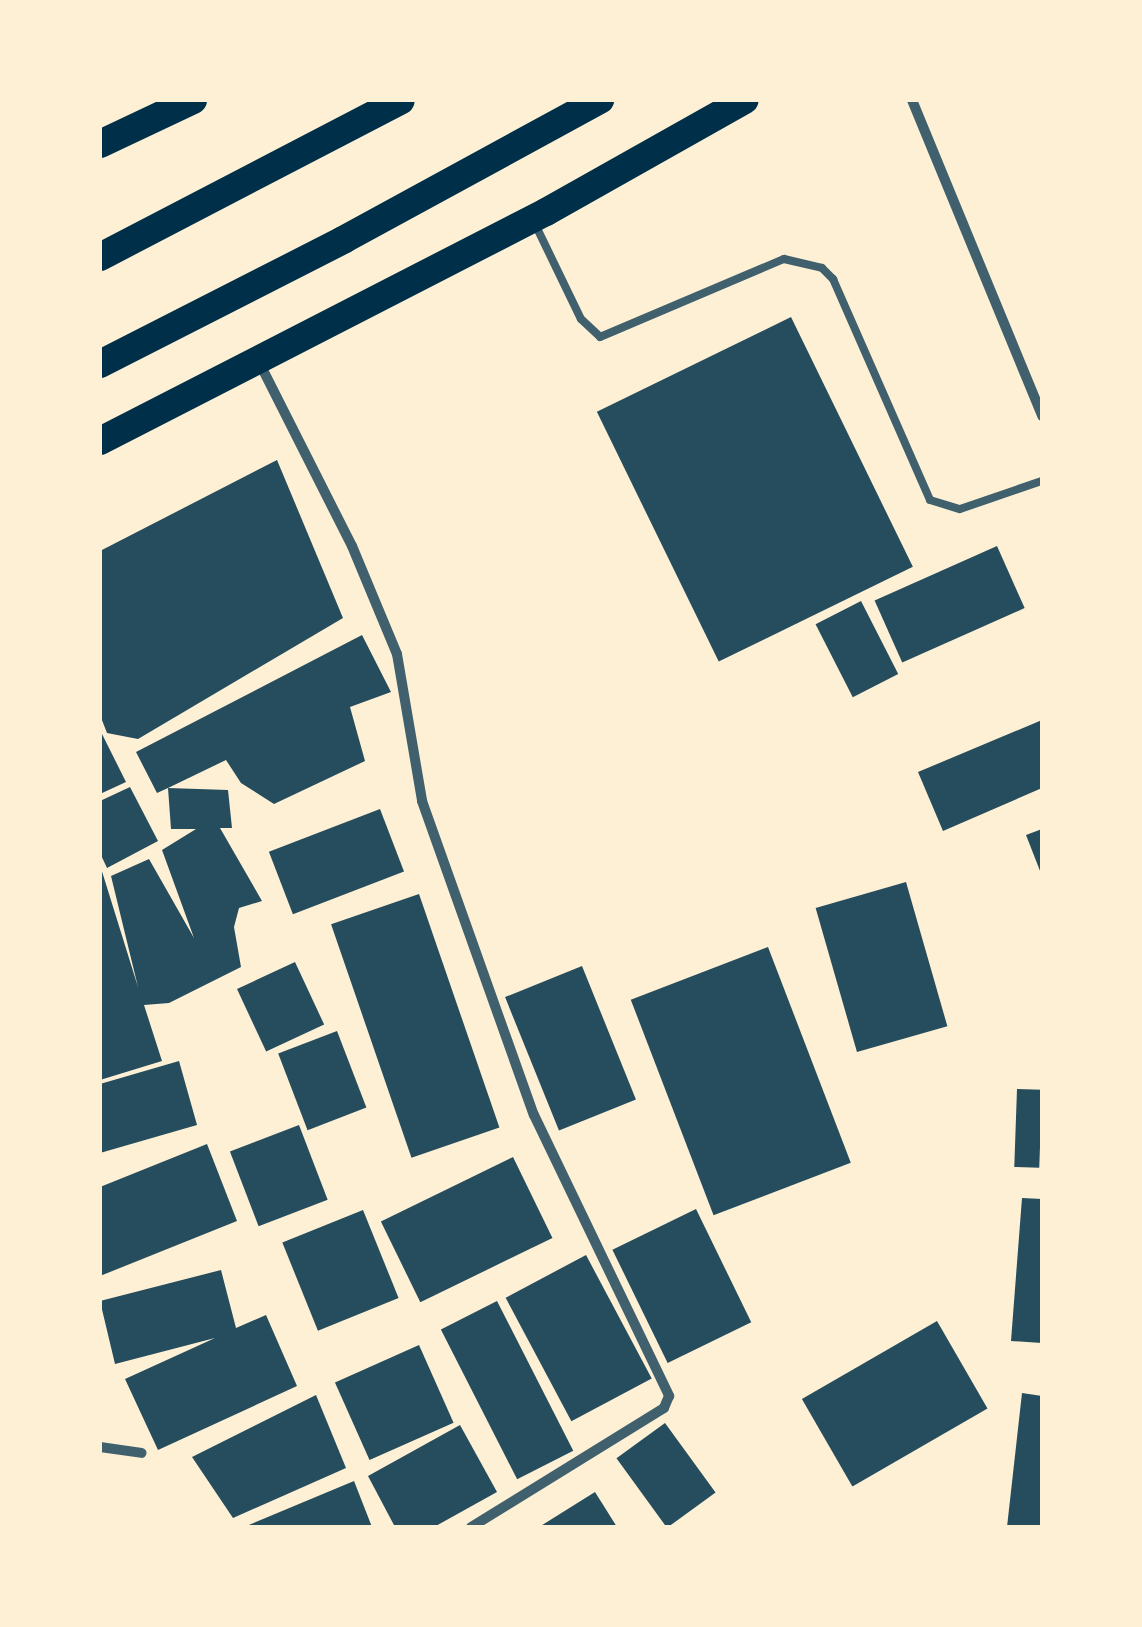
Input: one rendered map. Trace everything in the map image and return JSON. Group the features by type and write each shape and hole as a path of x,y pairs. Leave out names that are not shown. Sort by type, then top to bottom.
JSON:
{"highway":[{"path":"100,144 193,100"},
{"path":"100,257 401,100"},
{"path":"100,364 343,240 600,100"},
{"path":"100,441 532,219 745,100"}],"street":[{"path":"912,100 1042,416"},
{"path":"258,360 352,546 398,654 422,801 534,1115 669,1396 664,1408 472,1527"},
{"path":"100,1447 142,1453"}],"lane":[{"path":"532,219 581,318 600,336 784,259 822,268 833,279 930,500 960,510 1042,480"}],"building":[{"path":"791,317 913,567 719,662 597,412"},
{"path":"277,460 343,618 138,739 107,733 100,715 100,551"},
{"path":"997,546 1025,608 902,663 875,601"},
{"path":"861,601 898,674 853,697 816,624"},
{"path":"362,635 391,692 350,707 365,761 274,804 241,783 226,760 157,793 136,752"},
{"path":"1042,720 1042,788 943,831 918,772"},
{"path":"100,730 126,782 100,794"},
{"path":"130,787 158,841 107,868 100,853 100,801"},
{"path":"168,788 228,790 232,828 220,828 262,901 239,908 234,927 241,967 169,1003 144,1005 162,1061 100,1080 100,865 138,987 111,876 149,859 194,938 162,850 196,829 171,829"},
{"path":"380,809 404,872 293,914 269,852"},
{"path":"1042,829 1042,876 1026,835"},
{"path":"906,882 947,1026 857,1052 816,908"},
{"path":"419,894 499,1128 411,1158 331,924"},
{"path":"768,947 851,1163 714,1215 631,1000"},
{"path":"295,962 324,1025 266,1052 237,989"},
{"path":"582,966 636,1100 559,1131 505,997"},
{"path":"337,1031 366,1108 308,1130 278,1054"},
{"path":"179,1061 197,1125 100,1153 100,1084"},
{"path":"1017,1089 1042,1090 1039,1168 1014,1167"},
{"path":"299,1125 328,1200 259,1226 230,1152"},
{"path":"207,1144 237,1221 100,1276 100,1187"},
{"path":"513,1157 552,1238 420,1302 381,1221"},
{"path":"1022,1198 1042,1199 1042,1343 1011,1341"},
{"path":"696,1209 751,1322 668,1363 612,1250"},
{"path":"363,1210 399,1298 318,1331 282,1243"},
{"path":"586,1255 652,1379 571,1421 506,1298"},
{"path":"221,1270 236,1328 266,1315 297,1386 158,1450 125,1379 215,1338 115,1364 100,1301"},
{"path":"497,1301 573,1451 517,1479 441,1330"},
{"path":"937,1321 987,1408 852,1486 802,1399"},
{"path":"419,1345 454,1423 370,1460 335,1382"},
{"path":"1022,1393 1042,1396 1042,1527 1007,1527"},
{"path":"316,1395 346,1468 233,1518 192,1457"},
{"path":"665,1423 716,1493 666,1527 616,1458"},
{"path":"460,1425 497,1492 434,1527 395,1527 368,1476"},
{"path":"354,1481 372,1527 244,1527"},
{"path":"595,1492 617,1527 539,1527"}]}
